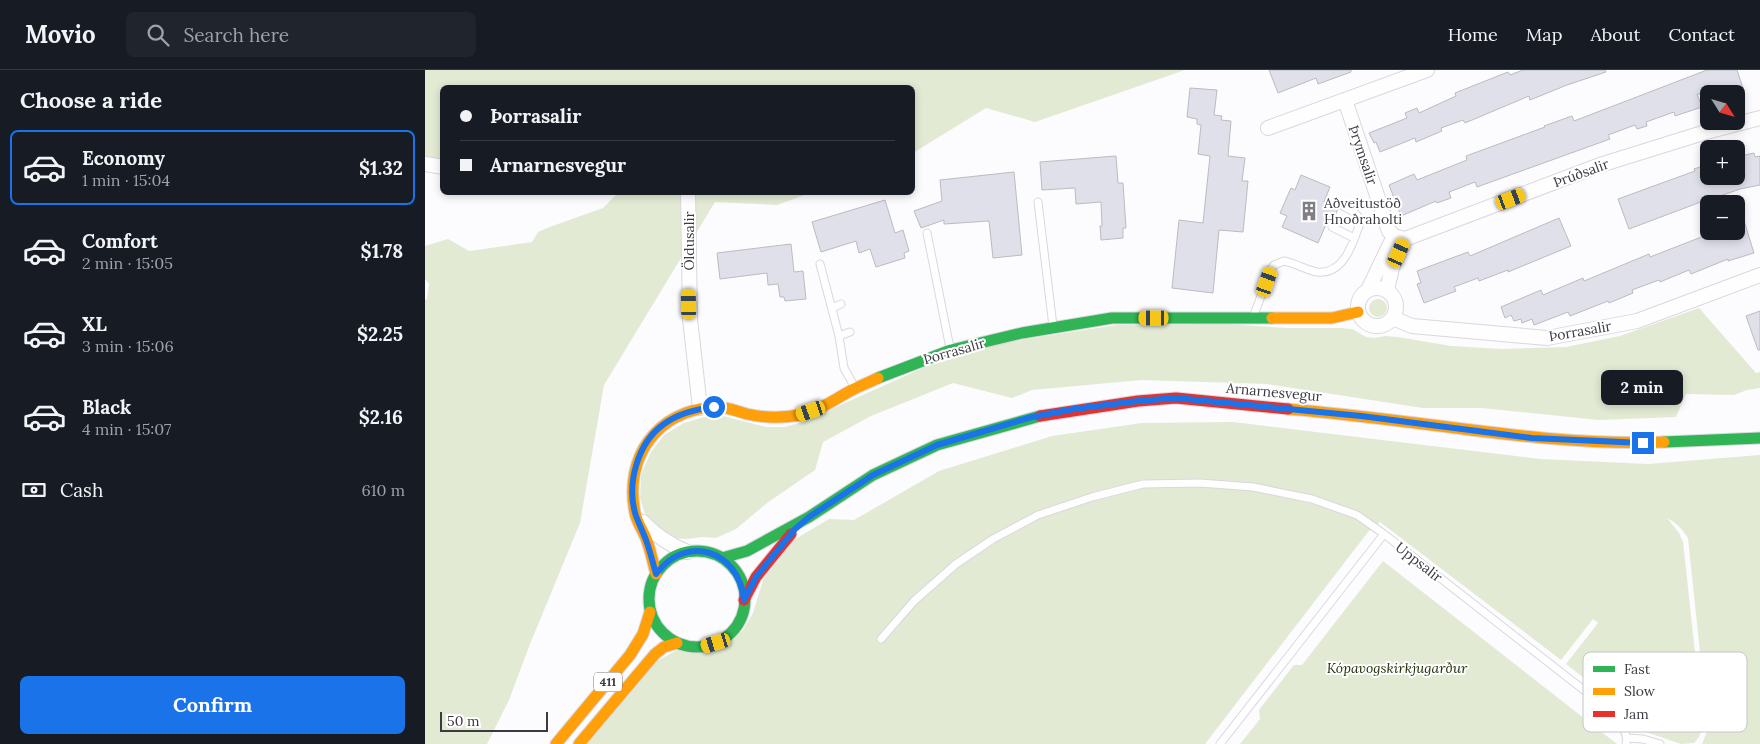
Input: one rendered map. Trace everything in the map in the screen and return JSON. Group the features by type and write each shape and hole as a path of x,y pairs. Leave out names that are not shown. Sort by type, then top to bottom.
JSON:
{"main road":[{"name":"Þorrasalir","path":"656,574 647,540 635,514 633,480 637,462 649,438 662,425 676,417 701,408 714,407 729,408 773,418 801,415 821,408 855,388 921,360 951,350 1023,333 1112,318 1332,318 1358,312"},
{"name":"Arnarnesvegur","path":"722,558 747,551 809,517 873,475 937,445 1032,417 1074,409 1138,401 1176,398 1361,416 1532,438 1643,443 1760,438"},
{"name":"Arnarnesvegur","path":"744,600 756,577 772,556 795,529 809,517"},
{"path":"650,612 656,625 665,635 677,643 690,646 716,643 728,636 737,625 742,613 744,600 739,576 732,566 722,558 711,553 687,552 668,560 656,574"},
{"name":"411","path":"556,744 630,655 643,634 650,612 650,586 656,574"},
{"name":"411","path":"579,744 655,654 664,647 677,643"}],"street":[{"path":"1268,128 1427,70"},
{"name":"Þrymsalir","path":"1345,100 1389,231 1400,237"},
{"name":"Þrúðsalir","path":"1400,237 1600,165 1706,132 1760,118"},
{"path":"425,164 440,166"},
{"name":"Öldusalir","path":"688,195 690,318 701,408"},
{"path":"1387,290 1400,237"},
{"path":"1368,290 1378,288 1387,290 1395,300 1397,306 1389,323 1377,327 1365,322 1358,312 1359,300 1368,290 1400,237"},
{"name":"Þorrasalir","path":"1393,318 1412,326 1547,338 1637,321 1760,276"},
{"path":"635,514 653,533 666,542 687,552"}],"lane":[{"path":"1038,202 1053,328"},
{"path":"1253,318 1271,269 1275,265 1284,261 1318,272 1332,270 1344,260 1360,224 1360,219 1356,213 1343,206"},
{"path":"1332,227 1354,238"},
{"path":"927,233 951,350"},
{"path":"820,264 839,336 844,368 855,388"},
{"path":"831,308 841,304"},
{"path":"839,336 850,332"},
{"path":"881,639 914,601 949,570 993,539 1039,515 1092,497 1143,484 1200,483 1253,487 1312,498 1357,515 1384,534"},
{"name":"Uppsalir","path":"1220,744 1384,534 1583,689"},
{"path":"1627,741 1643,739 1660,744"}],"green space":[{"path":"425,70 1185,70 1035,122 986,108 915,152 915,85 440,85 440,159 425,156"},
{"path":"616,195 804,195 777,205 715,202 604,385 580,523 509,700 487,744 425,744 425,300 427,299 429,284 425,279 425,246 448,239 469,251 532,242 538,232 603,208"},
{"path":"1374,299 1382,299 1387,304 1385,315 1374,317 1369,312 1369,304"},
{"path":"1699,308 1756,373 1760,372 1760,388 1734,395 1686,394 1676,417 1599,420 1481,408 1423,408 1267,384 1142,380 1032,390 1012,398 953,383 871,416 823,442 815,470 767,503 736,529 716,538 671,538 646,517 640,498 641,474 651,452 664,435 684,423 704,417 723,416 766,427 785,427 803,422 925,367 1006,342 1117,325 1225,324 1287,328 1352,329 1366,337 1398,337 1451,346 1502,349 1566,347 1620,336"},
{"path":"1233,422 1540,459 1648,464 1760,455 1760,744 1702,744 1707,732 1747,732 1747,652 1700,652 1688,538 1679,526 1667,518 1679,533 1683,542 1695,652 1583,652 1583,677 1566,664 1598,623 1593,619 1561,660 1380,522 1368,532 1205,744 587,744 652,664 679,649 713,649 728,642 743,630 753,613 763,580 792,541 829,519 854,520 939,471 1052,436 1142,423"},
{"name":"Kópavogskirkjugarður","path":"1383,561 1583,717 1583,732 1602,732 1617,744 1240,744 1260,719 1259,710 1294,665 1302,665"},
{"path":"1646,732 1701,732 1694,743 1681,744"}],"building":[{"path":"1269,70 1351,70 1351,72 1318,84 1316,78 1278,93"},
{"path":"1523,70 1605,70 1606,72 1530,100 1529,96 1465,123 1463,120 1441,128 1442,131 1416,142 1415,138 1380,152 1376,142 1374,143 1369,133 1407,118 1405,113 1417,108 1419,113 1456,96 1455,93 1508,72 1510,75"},
{"path":"1707,70 1737,70 1742,85 1700,85 1700,94 1697,94 1700,108 1675,116 1674,112 1646,122 1647,126 1637,129 1635,125 1608,135 1610,139 1477,187 1475,182 1449,192 1451,198 1437,203 1436,201 1401,216 1389,185 1414,174 1417,180 1467,160 1466,156 1572,116 1574,121"},
{"path":"1190,88 1217,90 1214,115 1222,116 1221,120 1231,121 1228,156 1245,158 1242,181 1248,181 1243,232 1219,230 1213,293 1172,288 1179,220 1203,223 1210,156 1198,154 1201,125 1197,124 1197,119 1187,117"},
{"path":"1754,153 1755,157 1760,156 1760,185 1723,195 1700,195 1700,202 1629,229 1618,199 1695,171 1694,169 1700,167 1700,185 1745,185 1745,155"},
{"path":"1116,156 1118,183 1123,183 1126,228 1123,228 1123,238 1101,240 1101,202 1076,204 1075,188 1042,190 1040,162"},
{"path":"1014,172 1022,255 993,258 989,221 944,224 944,220 921,228 914,211 942,201 940,180"},
{"name":"Aðveitustöð Hnoðraholti","path":"1301,175 1330,187 1324,202 1338,209 1332,222 1328,220 1318,243 1282,227 1287,216 1280,213 1291,188 1295,190"},
{"path":"885,200 895,233 903,230 909,251 904,253 905,258 876,267 870,249 859,253 856,241 821,252 812,222"},
{"path":"1559,218 1571,246 1508,272 1508,270 1479,281 1478,278 1454,287 1456,291 1424,303 1417,284 1421,283 1417,271 1468,252 1470,256"},
{"path":"1745,224 1754,253 1728,261 1728,259 1691,274 1689,270 1660,282 1659,280 1632,290 1633,293 1609,303 1608,301 1570,316 1568,312 1534,325 1532,319 1522,323 1521,319 1514,321 1511,315 1505,318 1501,307 1541,290 1543,295 1583,278 1584,281 1649,254 1650,257 1700,238 1700,240 1745,240"},
{"path":"791,244 794,272 803,271 806,299 785,301 784,297 780,297 778,284 768,285 767,273 720,279 717,253"},
{"path":"1760,311 1760,350 1758,350 1746,316"}],"traffic: fast":[{"path":"878,378 951,350 1022,333 1112,318 1272,318"},
{"path":"722,558 747,551 809,517 873,475 937,445 1040,416"},
{"path":"1664,442 1760,438"},
{"path":"697,551 715,555 731,565 741,581 745,599 741,617 731,633 715,643 697,647 679,643 663,633 653,617 649,599 653,581 663,565 679,555 697,551"}],"traffic: slow":[{"path":"1272,318 1332,318 1358,312"},
{"path":"656,574 647,541 636,517 633,493 635,474 640,456 649,441 661,428 676,418 694,410 714,407 727,408 760,416 800,415 821,407 878,378"},
{"path":"1288,409 1577,441 1664,442"},
{"path":"556,744 630,655 643,634 650,612"},
{"path":"579,744 655,654 664,647 677,643"}],"traffic: jam":[{"path":"1040,416 1138,401 1176,398 1288,409"},
{"path":"744,600 756,577 791,534"}],"place":[{"name":"Aðveitustöð Hnoðraholti","path":"1309,211"}],"route":[{"path":"714,407 701,408 676,417 662,425 649,438 637,462 633,480 635,514 647,540 656,574 668,560 679,555 699,551 711,553 722,558 732,566 739,576 744,600 756,577 795,529 809,517 873,475 937,445 1032,417 1074,409 1176,398 1361,416 1532,438 1643,443"}]}
